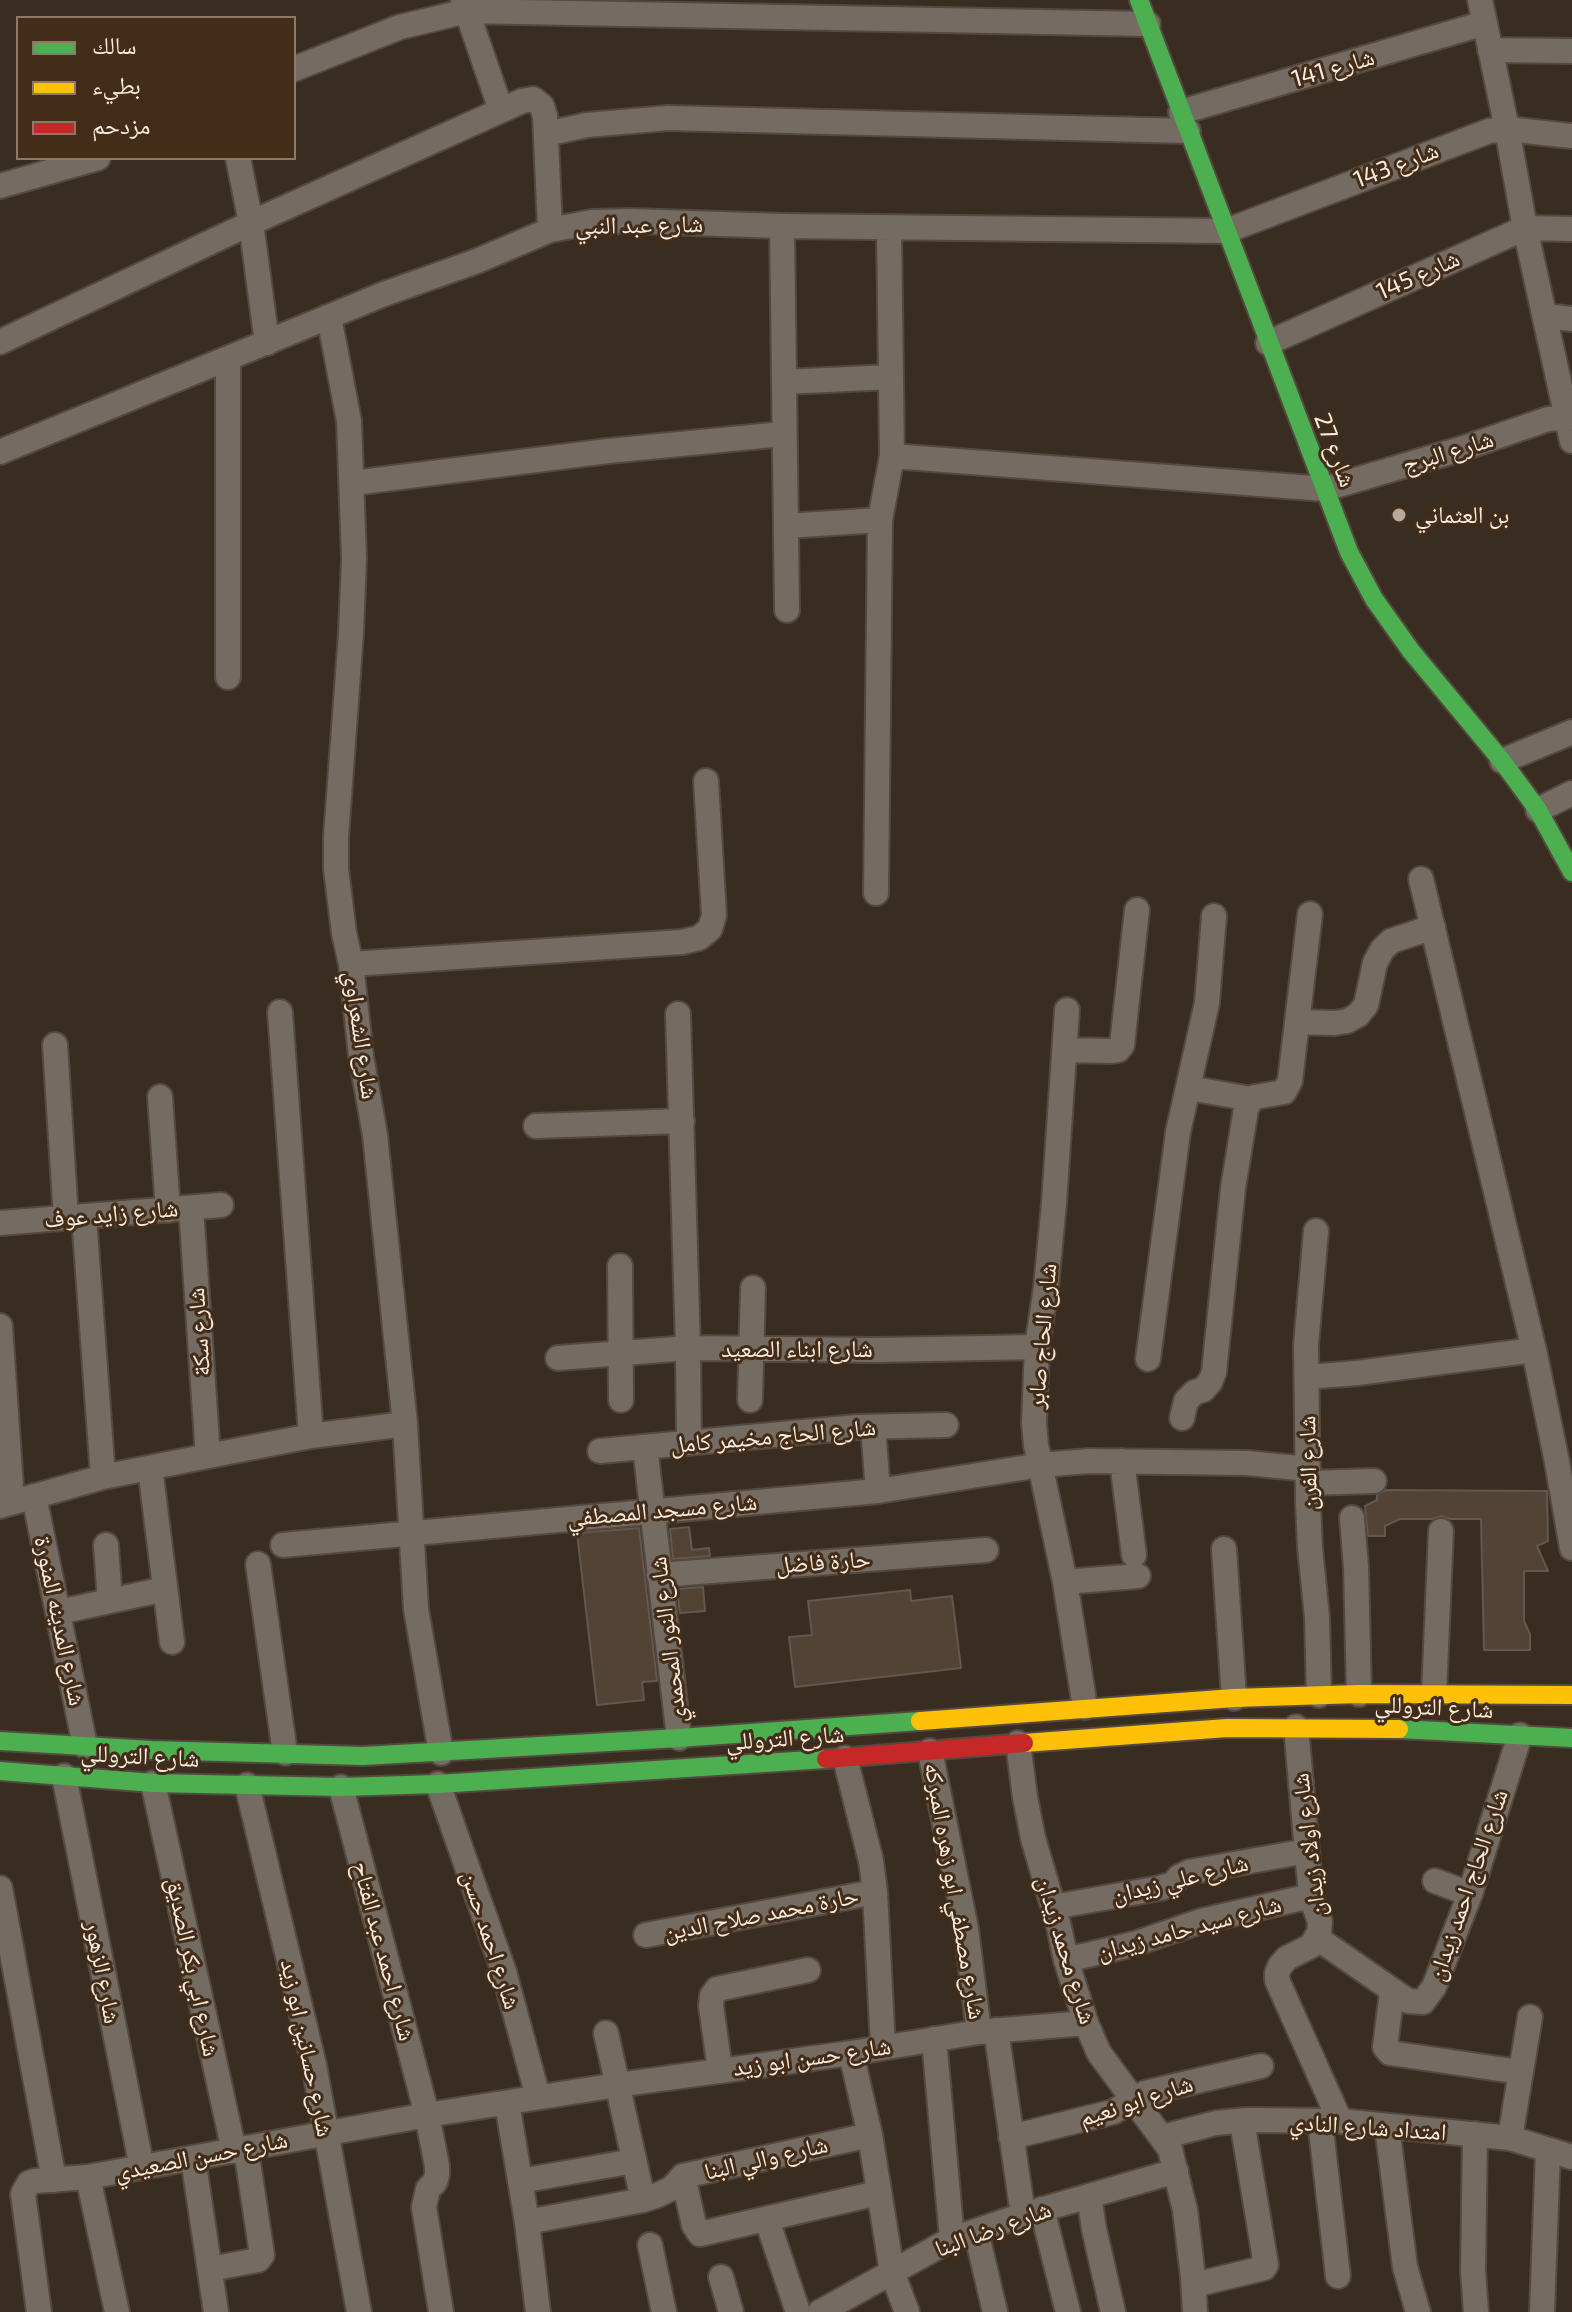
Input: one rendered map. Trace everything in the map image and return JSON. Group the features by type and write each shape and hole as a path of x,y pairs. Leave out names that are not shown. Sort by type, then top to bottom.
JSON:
{"street":[{"name":"شارع 27","path":"1139,0 1349,552 1374,599 1411,651 1502,761 1538,810 1572,872"},
{"path":"296,68 400,27 465,6 1148,24"},
{"path":"465,6 501,110"},
{"path":"1482,12 1525,228 1570,417 1572,441"},
{"name":"شارع 141","path":"546,134 587,125 668,118 1185,121 1482,12"},
{"path":"1490,50 1572,51"},
{"path":"0,342 251,223 501,110 533,99 542,106 545,116 550,230"},
{"name":"شارع 143","path":"1226,231 1489,131 1507,129 1572,136"},
{"path":"0,186 91,160"},
{"path":"238,160 251,223 267,343"},
{"name":"شارع عبد النبي","path":"0,452 550,230 592,222 1226,231"},
{"path":"782,226 787,610"},
{"path":"876,893 880,520 892,456 889,228"},
{"name":"شارع 145","path":"1268,343 1525,228 1572,229"},
{"path":"1546,316 1572,319"},
{"name":"شارع الشعراوي","path":"329,317 349,421 353,483 351,633 336,837 339,901 375,1135 405,1424 416,1609 441,1753"},
{"path":"228,359 228,677"},
{"path":"784,382 891,377"},
{"name":"شارع البرج","path":"1325,489 1464,448 1548,419 1570,417"},
{"path":"353,483 608,451 783,434"},
{"path":"892,456 1325,489"},
{"path":"786,526 880,520"},
{"path":"1502,761 1572,732"},
{"path":"351,964 682,942 699,938 710,929 714,915 706,781"},
{"path":"1538,810 1572,793"},
{"path":"1421,879 1534,1350 1572,1548"},
{"path":"1065,1050 1111,1051 1118,1050 1122,1045 1137,910"},
{"path":"1189,1088 1251,1099 1279,1094 1288,1087 1310,914"},
{"path":"1148,1359 1178,1132 1207,1003 1214,916"},
{"path":"1297,1022 1335,1023 1358,1015 1366,1005 1375,963 1382,950 1391,941 1433,927"},
{"name":"شارع الحاج صابر","path":"1067,1010 1053,1217 1037,1347 1034,1423 1065,1582 1085,1707"},
{"path":"280,1012 311,1436"},
{"path":"678,1014 689,1443"},
{"path":"55,1045 103,1477"},
{"name":"شارع سكة","path":"160,1097 180,1209 208,1456"},
{"path":"1182,1418 1186,1401 1195,1392 1203,1390 1214,1372 1233,1188 1246,1109 1251,1099"},
{"path":"536,1126 682,1121"},
{"name":"شارع زايد عوف","path":"0,1223 221,1205"},
{"name":"شارع الفرن","path":"1316,1231 1307,1322 1307,1377 1310,1548 1317,1617 1319,1695"},
{"path":"620,1266 621,1400"},
{"path":"750,1400 753,1288"},
{"name":"شارع المدينه المنورة","path":"0,1326 15,1501 59,1612 85,1746"},
{"name":"شارع ابناء الصعيد","path":"558,1358 688,1348 891,1350 1037,1347"},
{"path":"1307,1377 1534,1350"},
{"path":"15,1501 103,1477 208,1456 311,1436 405,1424"},
{"name":"شارع الحاج مخيمر كامل","path":"600,1451 873,1427 946,1425"},
{"path":"873,1427 878,1491"},
{"name":"شارع النور المحمدي","path":"645,1447 679,1738"},
{"name":"شارع مسجد المصطفي","path":"283,1545 878,1491 1041,1465 1089,1461 1247,1463 1308,1476 1374,1481"},
{"path":"1065,1582 1136,1566 1122,1461"},
{"path":"150,1468 172,1642"},
{"path":"1352,1518 1359,1694"},
{"path":"1434,1694 1441,1531"},
{"path":"106,1545 110,1601"},
{"path":"1224,1549 1234,1698"},
{"name":"حارة فاضل","path":"659,1575 986,1550"},
{"path":"258,1564 285,1753"},
{"path":"59,1612 165,1589"},
{"name":"شارع التروللي","path":"0,1741 218,1753 363,1756 679,1738 1085,1707 1359,1694 1434,1694 1571,1716"},
{"name":"شارع التروللي","path":"0,1771 153,1783 341,1787 438,1784 845,1758 1157,1732 1371,1727 1520,1735 1571,1716"},
{"name":"شارع اولاد زيدان","path":"1296,1727 1311,1896 1320,1922 1317,1938 1311,1946 1287,1958 1280,1966 1277,1980 1330,2121 1338,2276"},
{"name":"شارع الحاج احمد زيدان","path":"1392,1992 1408,2001 1423,2002 1434,1987 1470,1894 1520,1735"},
{"name":"شارع محمد زيدان","path":"1018,1743 1033,1838 1086,2023 1099,2053 1170,2149 1185,2210 1195,2312"},
{"name":"شارع مصطفي ابو زهره المبركه","path":"930,1751 1011,2137 1032,2212 1068,2312"},
{"path":"845,1758 871,1861 883,2047"},
{"name":"شارع الزهور","path":"64,1776 142,2168"},
{"name":"شارع ابي بكر الصديق","path":"153,1783 262,2255 258,2260 210,2269"},
{"name":"شارع احمد حسن","path":"438,1784 504,1972 538,2097"},
{"name":"شارع حسانين ابو زيد","path":"247,1785 314,2065 359,2312"},
{"name":"شارع احمد عبد الفتاح","path":"341,1787 427,2115 437,2175 428,2189 424,2207 441,2312"},
{"name":"شارع علي زيدان","path":"1053,1907 1160,1888 1173,1884 1189,1872 1307,1851"},
{"path":"1435,1881 1470,1894"},
{"name":"حارة محمد صلاح الدين","path":"646,1935 875,1892"},
{"name":"شارع سيد حامد زيدان","path":"1066,1960 1134,1944 1201,1921 1311,1896"},
{"path":"1,1900 54,2180 29,2183 23,2194 39,2312"},
{"path":"1317,1938 1392,1992 1385,2047 1390,2053 1520,2072"},
{"path":"720,2070 711,2006 717,1989 808,1970"},
{"path":"1510,2138 1530,2017"},
{"name":"شارع حسن ابو زيد","path":"538,2097 988,2031 1086,2023"},
{"path":"606,2033 643,2200"},
{"path":"934,2039 952,2239"},
{"path":"851,2053 870,2135 892,2272 907,2312"},
{"name":"شارع ابو نعيم","path":"1011,2137 1113,2112 1145,2093 1261,2066"},
{"name":"شارع حسن الصعيدي","path":"54,2180 142,2168 538,2097"},
{"path":"507,2103 538,2312"},
{"path":"1194,2285 1266,2265 1242,2121"},
{"name":"امتداد شارع النادي","path":"1162,2137 1216,2123 1330,2121 1510,2138 1572,2157"},
{"path":"1387,2127 1405,2267 1418,2312"},
{"path":"1475,2134 1473,2271 1476,2312"},
{"name":"شارع والي البنا","path":"527,2222 643,2200 672,2188 683,2176 870,2135"},
{"path":"1542,2312 1548,2150"},
{"path":"193,2158 216,2312"},
{"path":"520,2181 634,2161"},
{"name":"شارع رضا البنا","path":"820,2312 952,2239 1032,2212 1176,2171"},
{"path":"683,2176 694,2225 700,2234 878,2193"},
{"path":"88,2177 117,2312"},
{"path":"1089,2196 1113,2312"},
{"path":"767,2220 798,2312"},
{"path":"976,2231 995,2312"},
{"path":"650,2245 664,2312"},
{"path":"721,2277 731,2312"}],"building":[{"path":"1386,1490 1547,1491 1548,1541 1537,1546 1548,1571 1524,1571 1524,1621 1530,1634 1530,1650 1484,1650 1481,1519 1441,1516 1400,1519 1385,1526 1385,1536 1368,1536 1365,1506 1377,1500 1377,1495"},
{"path":"689,1527 692,1550 709,1548 710,1556 673,1559 670,1529"},
{"path":"639,1528 657,1681 642,1682 644,1700 597,1705 577,1533"},
{"path":"703,1587 705,1611 680,1613 677,1589"},
{"path":"910,1590 911,1601 952,1596 961,1668 795,1687 789,1637 812,1635 808,1601"}],"traffic: fast":[{"path":"1139,0 1349,552 1374,599 1411,651 1502,761 1538,810 1572,872"},
{"path":"0,1741 151,1750 363,1756 920,1721"},
{"path":"1399,1729 1572,1738"},
{"path":"0,1771 153,1783 341,1787 438,1784 826,1759"}],"traffic: slow":[{"path":"920,1721 1234,1698 1359,1694 1572,1695"},
{"path":"1024,1743 1227,1728 1399,1729"}],"traffic: jam":[{"path":"826,1759 1024,1743"}],"place":[{"name":"بن العثماني","path":"1399,515"}]}
